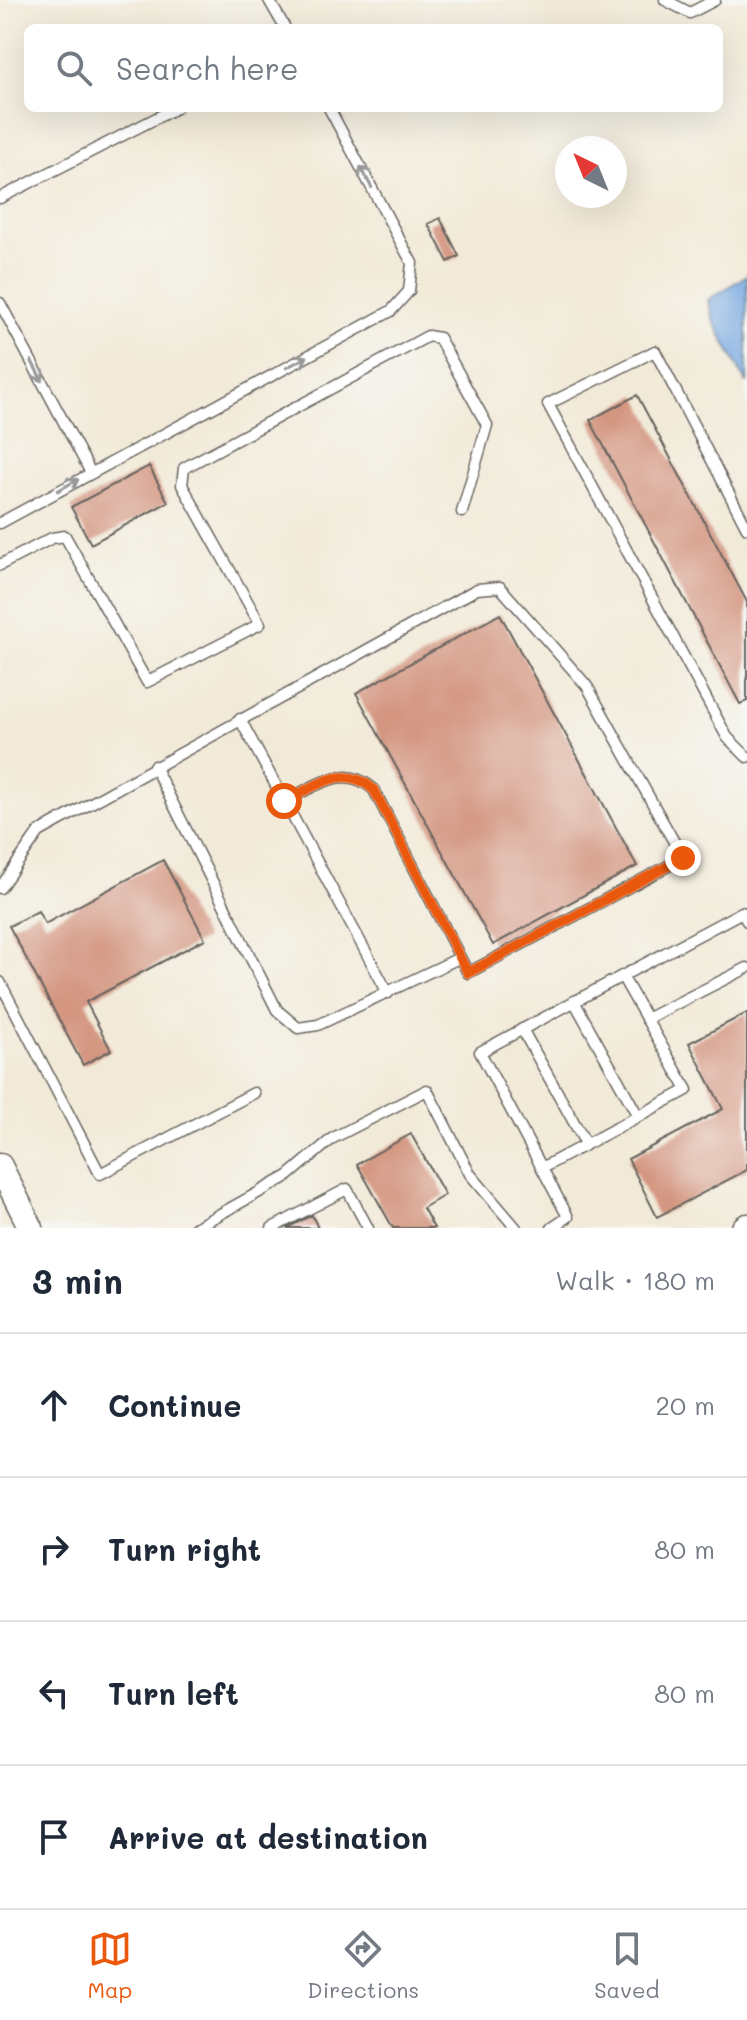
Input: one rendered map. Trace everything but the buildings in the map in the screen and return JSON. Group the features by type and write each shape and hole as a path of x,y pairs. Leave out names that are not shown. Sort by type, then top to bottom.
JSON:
{"street":[{"path":"0,1166 6,1194 31,1228"}],"lane":[{"path":"269,0 283,24"},
{"path":"665,0 690,13 715,0"},
{"path":"0,198 168,112"},
{"path":"0,523 391,311 409,291 412,263 331,112"},
{"path":"0,303 91,473"},
{"path":"0,565 52,538 65,536 147,682 260,624 182,485 184,468 428,336 439,338 487,425 462,512"},
{"path":"747,528 655,351 548,404 727,737 747,757"},
{"path":"0,888 39,832 477,589 500,587 587,686 683,858 468,973 374,790 360,778 343,776 284,801"},
{"path":"240,719 388,993"},
{"path":"154,766 284,1019 298,1028 318,1025 459,958"},
{"path":"552,1228 568,1217 480,1052 742,912 747,921"},
{"path":"646,1019 747,968"},
{"path":"542,1168 687,1090 622,976"},
{"path":"0,982 100,1174 254,1093"},
{"path":"574,1001 638,1116"},
{"path":"522,1029 586,1144"},
{"path":"195,1228 288,1176 333,1138 427,1090 470,1174 516,1228"},
{"path":"272,1228 347,1189 368,1228"}],"water":[{"path":"747,275 747,384 714,322 708,300"}],"route":[{"path":"284,801 343,776 360,778 374,790 468,973 683,858"}]}
